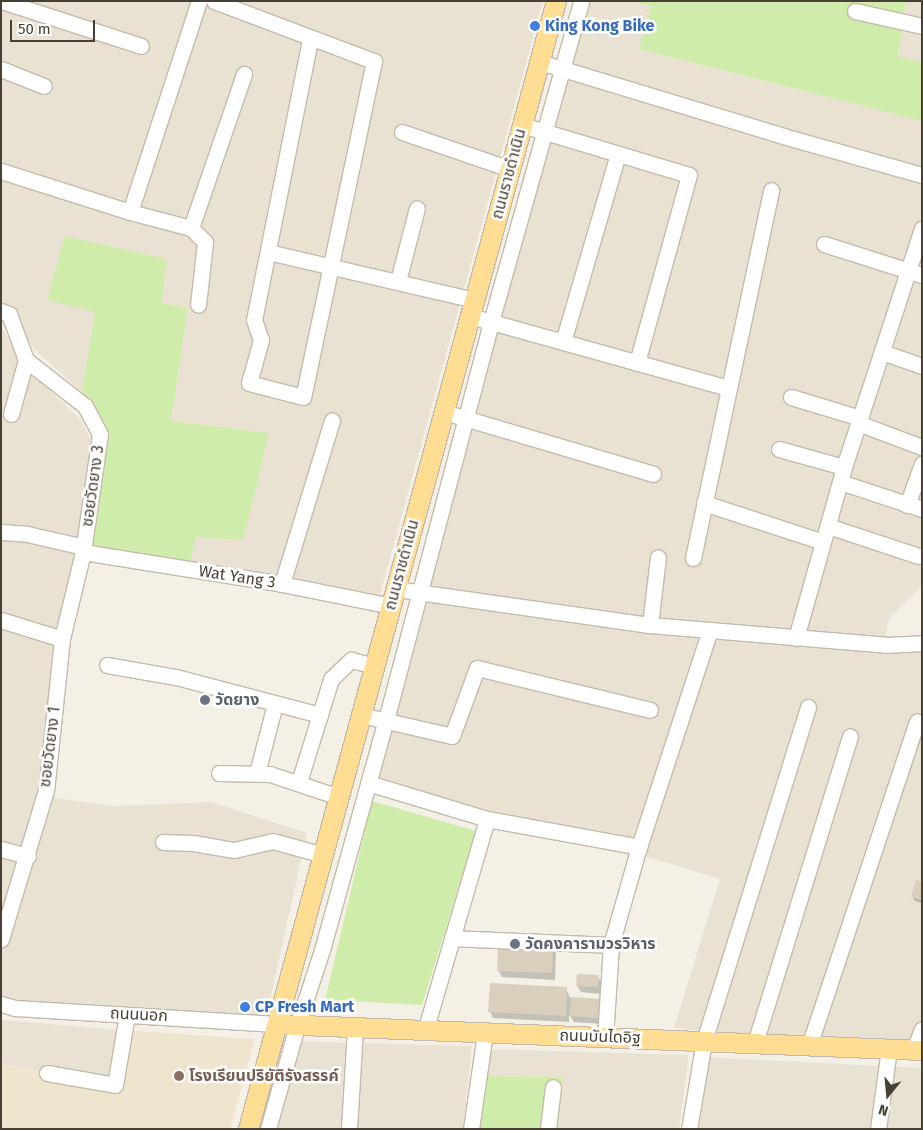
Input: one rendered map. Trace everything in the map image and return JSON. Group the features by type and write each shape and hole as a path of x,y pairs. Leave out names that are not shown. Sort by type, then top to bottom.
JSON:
{"main road":[{"name":"ถนนราชดำเนิน","path":"248,1129 556,1"},
{"name":"ถนนบันไดอิฐ","path":"277,1024 918,1050"}],"street":[{"path":"2,1 140,46"},
{"path":"130,212 199,1"},
{"path":"214,1 374,62 303,397 249,383 261,340 254,320 310,39"},
{"path":"268,1129 297,1026 322,950 386,720 491,322 546,132 581,1"},
{"path":"855,11 922,26"},
{"path":"540,62 783,136 922,175"},
{"path":"1,69 44,86"},
{"path":"191,228 244,74"},
{"path":"522,125 689,175 637,363"},
{"path":"402,132 510,169"},
{"path":"562,342 618,154"},
{"path":"1,171 130,212 191,228 205,242 198,305"},
{"path":"693,558 771,190"},
{"path":"398,282 417,208"},
{"path":"496,222 518,229"},
{"path":"796,638 844,467 882,352 915,273 922,228"},
{"path":"824,244 915,273"},
{"path":"268,252 398,282 472,308 491,322 728,388"},
{"path":"1,310 9,314 26,360 11,414"},
{"path":"882,352 922,366"},
{"name":"ซอยวัดยาง 3","path":"26,360 85,406 100,434 84,550"},
{"path":"791,397 922,446"},
{"path":"444,412 653,474"},
{"path":"282,584 332,420"},
{"path":"779,450 844,467"},
{"path":"907,504 922,464"},
{"path":"840,482 922,509"},
{"path":"704,503 823,542"},
{"path":"828,526 918,556"},
{"name":"Wat Yang 3","path":"1,532 27,534 84,550 282,584 393,598 421,593 650,625 886,644 922,643"},
{"name":"ซอยวัดยาง 1","path":"1,939 28,856 46,790 62,639 84,550"},
{"path":"650,625 658,558"},
{"path":"1,620 62,639"},
{"path":"605,1038 611,945 639,847 710,630"},
{"path":"299,782 331,679 351,660 375,666"},
{"path":"106,665 176,677 320,716"},
{"path":"361,715 452,736 477,668 650,710"},
{"path":"257,773 275,704"},
{"path":"689,1129 704,1041 808,707"},
{"path":"809,1046 917,722"},
{"path":"755,1043 850,736"},
{"path":"219,773 270,774 299,782 339,798"},
{"path":"368,783 487,819 639,847"},
{"path":"425,1031 487,819"},
{"path":"164,842 193,843 234,850 273,841 347,858"},
{"path":"1,849 28,856"},
{"path":"452,938 611,945"},
{"name":"ถนนนอก","path":"1,1004 14,1008 277,1024"},
{"path":"47,1072 115,1085 126,1015"},
{"path":"349,1129 355,1028"},
{"path":"918,1050 922,1030"},
{"path":"471,1129 485,1033"},
{"path":"878,1129 889,1049"},
{"path":"548,1129 553,1087"}],"shaded area":[{"path":"4,1 543,1 379,598 190,564 194,536 269,433 171,421 188,308 162,303 95,312 82,392 33,348 10,308 1,304 1,9"},
{"path":"590,1 634,1 651,6 640,49 922,121 922,586 889,618 885,638 589,612 426,588"},
{"path":"906,1 922,1 922,62 898,56"},
{"path":"1,326 21,363 81,420 90,438 90,471 76,553 58,634 1,615"},
{"path":"425,599 592,626 919,652 922,646 922,1044 795,1040 674,1028 720,879 598,842 375,790"},
{"path":"1,624 57,642 39,786 22,856 1,850"},
{"path":"50,797 111,806 211,802 307,833 266,1018 15,1002 1,999 1,952 35,855"},
{"path":"1,856 17,861 20,867 1,925"},
{"path":"1,1020 122,1030 112,1089 1,1063"},
{"name":"โรงเรียนปริยัติรังสรรค์","path":"122,1030 255,1039 230,1129 1,1129 1,1063 111,1089"},
{"path":"292,1041 472,1046 463,1129 277,1129 291,1067"},
{"path":"487,1049 689,1055 679,1129 558,1129 563,1077 485,1076"},
{"path":"705,1057 922,1068 922,1129 693,1129"}],"green space":[{"path":"634,1 906,1 898,56 922,62 922,121 639,49 651,6"},
{"path":"65,236 166,259 162,303 188,308 171,421 269,433 243,540 195,537 190,564 90,549 108,433 82,392 95,312 47,300"},
{"path":"372,801 476,831 422,1005 325,1000"},
{"path":"485,1076 563,1077 558,1129 477,1129"}],"building":[{"path":"916,880 922,882 922,900 911,897"},
{"path":"498,943 553,946 552,973 497,971"},
{"path":"577,974 599,975 598,987 576,986"},
{"path":"490,983 567,987 566,1016 488,1012"},
{"path":"571,997 600,999 598,1018 569,1016"}],"place":[{"name":"King Kong Bike","path":"535,26"},
{"name":"วัดยาง","path":"205,700"},
{"name":"วัดคงคารามวรวิหาร","path":"515,944"},
{"name":"CP Fresh Mart","path":"245,1007"},
{"name":"โรงเรียนปริยัติรังสรรค์","path":"179,1076"}]}
